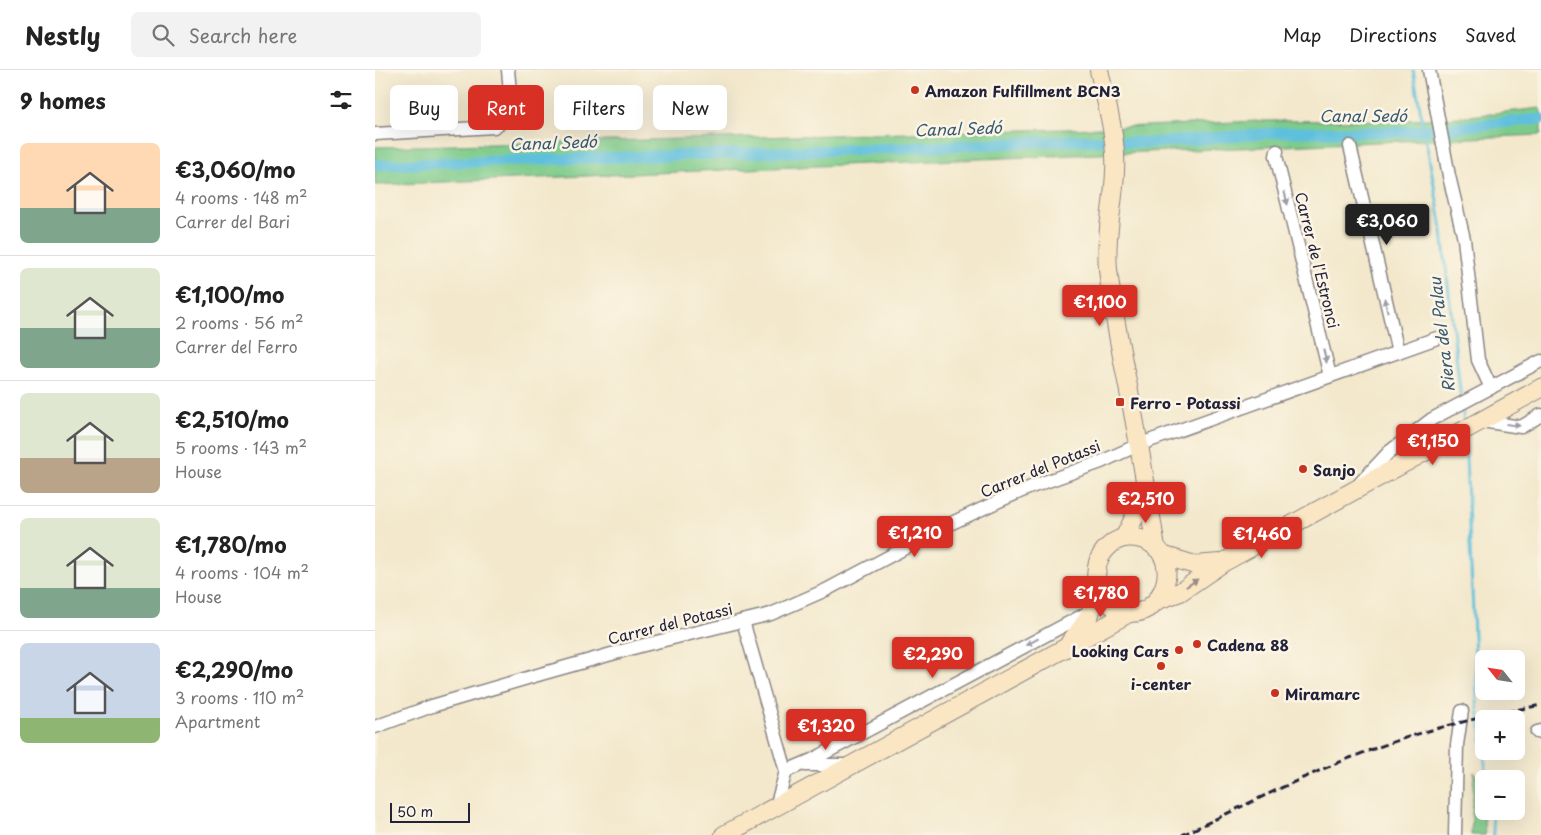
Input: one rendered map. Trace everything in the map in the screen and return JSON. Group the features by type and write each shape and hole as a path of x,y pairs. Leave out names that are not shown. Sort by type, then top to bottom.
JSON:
{"main road":[{"path":"1099,70 1115,157 1108,238 1108,267 1147,492 1159,552 1167,570 1166,586 1159,600"},
{"path":"724,835 1129,613 1145,610 1159,600 1180,592 1224,562 1541,388"},
{"path":"1124,538 1147,492"},
{"path":"1065,648 1078,633 1091,611 1096,588 1095,574 1102,554 1111,544 1124,538 1142,540 1159,552 1195,565 1224,562"},
{"path":"1096,588 1109,604 1120,611 1129,613"}],"street":[{"path":"375,134 494,127 505,120 511,103 508,70"},
{"path":"1429,70 1464,239 1478,360 1491,388"},
{"path":"1350,146 1398,352"},
{"name":"Carrer de l'Estronci","path":"1277,151 1276,156 1330,376"},
{"name":"Carrer del Potassi","path":"375,727 432,706 524,678 640,646 771,614 826,590 972,514 1031,486 1101,462 1138,445 1437,338"},
{"path":"1353,490 1389,452 1432,419 1541,361"},
{"path":"1482,421 1521,426 1541,415"},
{"path":"786,771 1091,611"},
{"path":"743,621 786,771 776,807"},
{"path":"1455,835 1457,745 1462,712"},
{"path":"800,765 853,765"}],"green space":[{"path":"1541,108 1541,135 375,185 375,147 1101,128 1258,121 1408,120 1461,117"},
{"path":"1474,772 1475,820 1484,820 1485,835 1471,835"}],"waterway":[{"name":"Riera del Palau","path":"1413,70 1441,223 1461,399"},
{"name":"Canal Sedó","path":"375,165 902,148 1081,140 1152,143 1284,132 1406,132 1541,119"},
{"name":"Riera del Palau","path":"1462,405 1464,424"},
{"name":"Riera del Palau","path":"1465,435 1477,701 1486,770"},
{"name":"Riera del Palau","path":"1492,820 1494,835"}],"railway":[{"path":"1182,835 1351,757 1417,734 1541,705"}],"place":[{"name":"Amazon Fulfillment BCN3","path":"915,90"},
{"name":"Ferro - Potassi","path":"1120,402"},
{"name":"Sanjo","path":"1303,469"},
{"name":"Cadena 88","path":"1197,644"},
{"name":"Looking Cars","path":"1179,650"},
{"name":"i-center","path":"1161,666"},
{"name":"Miramarc","path":"1275,693"}]}
